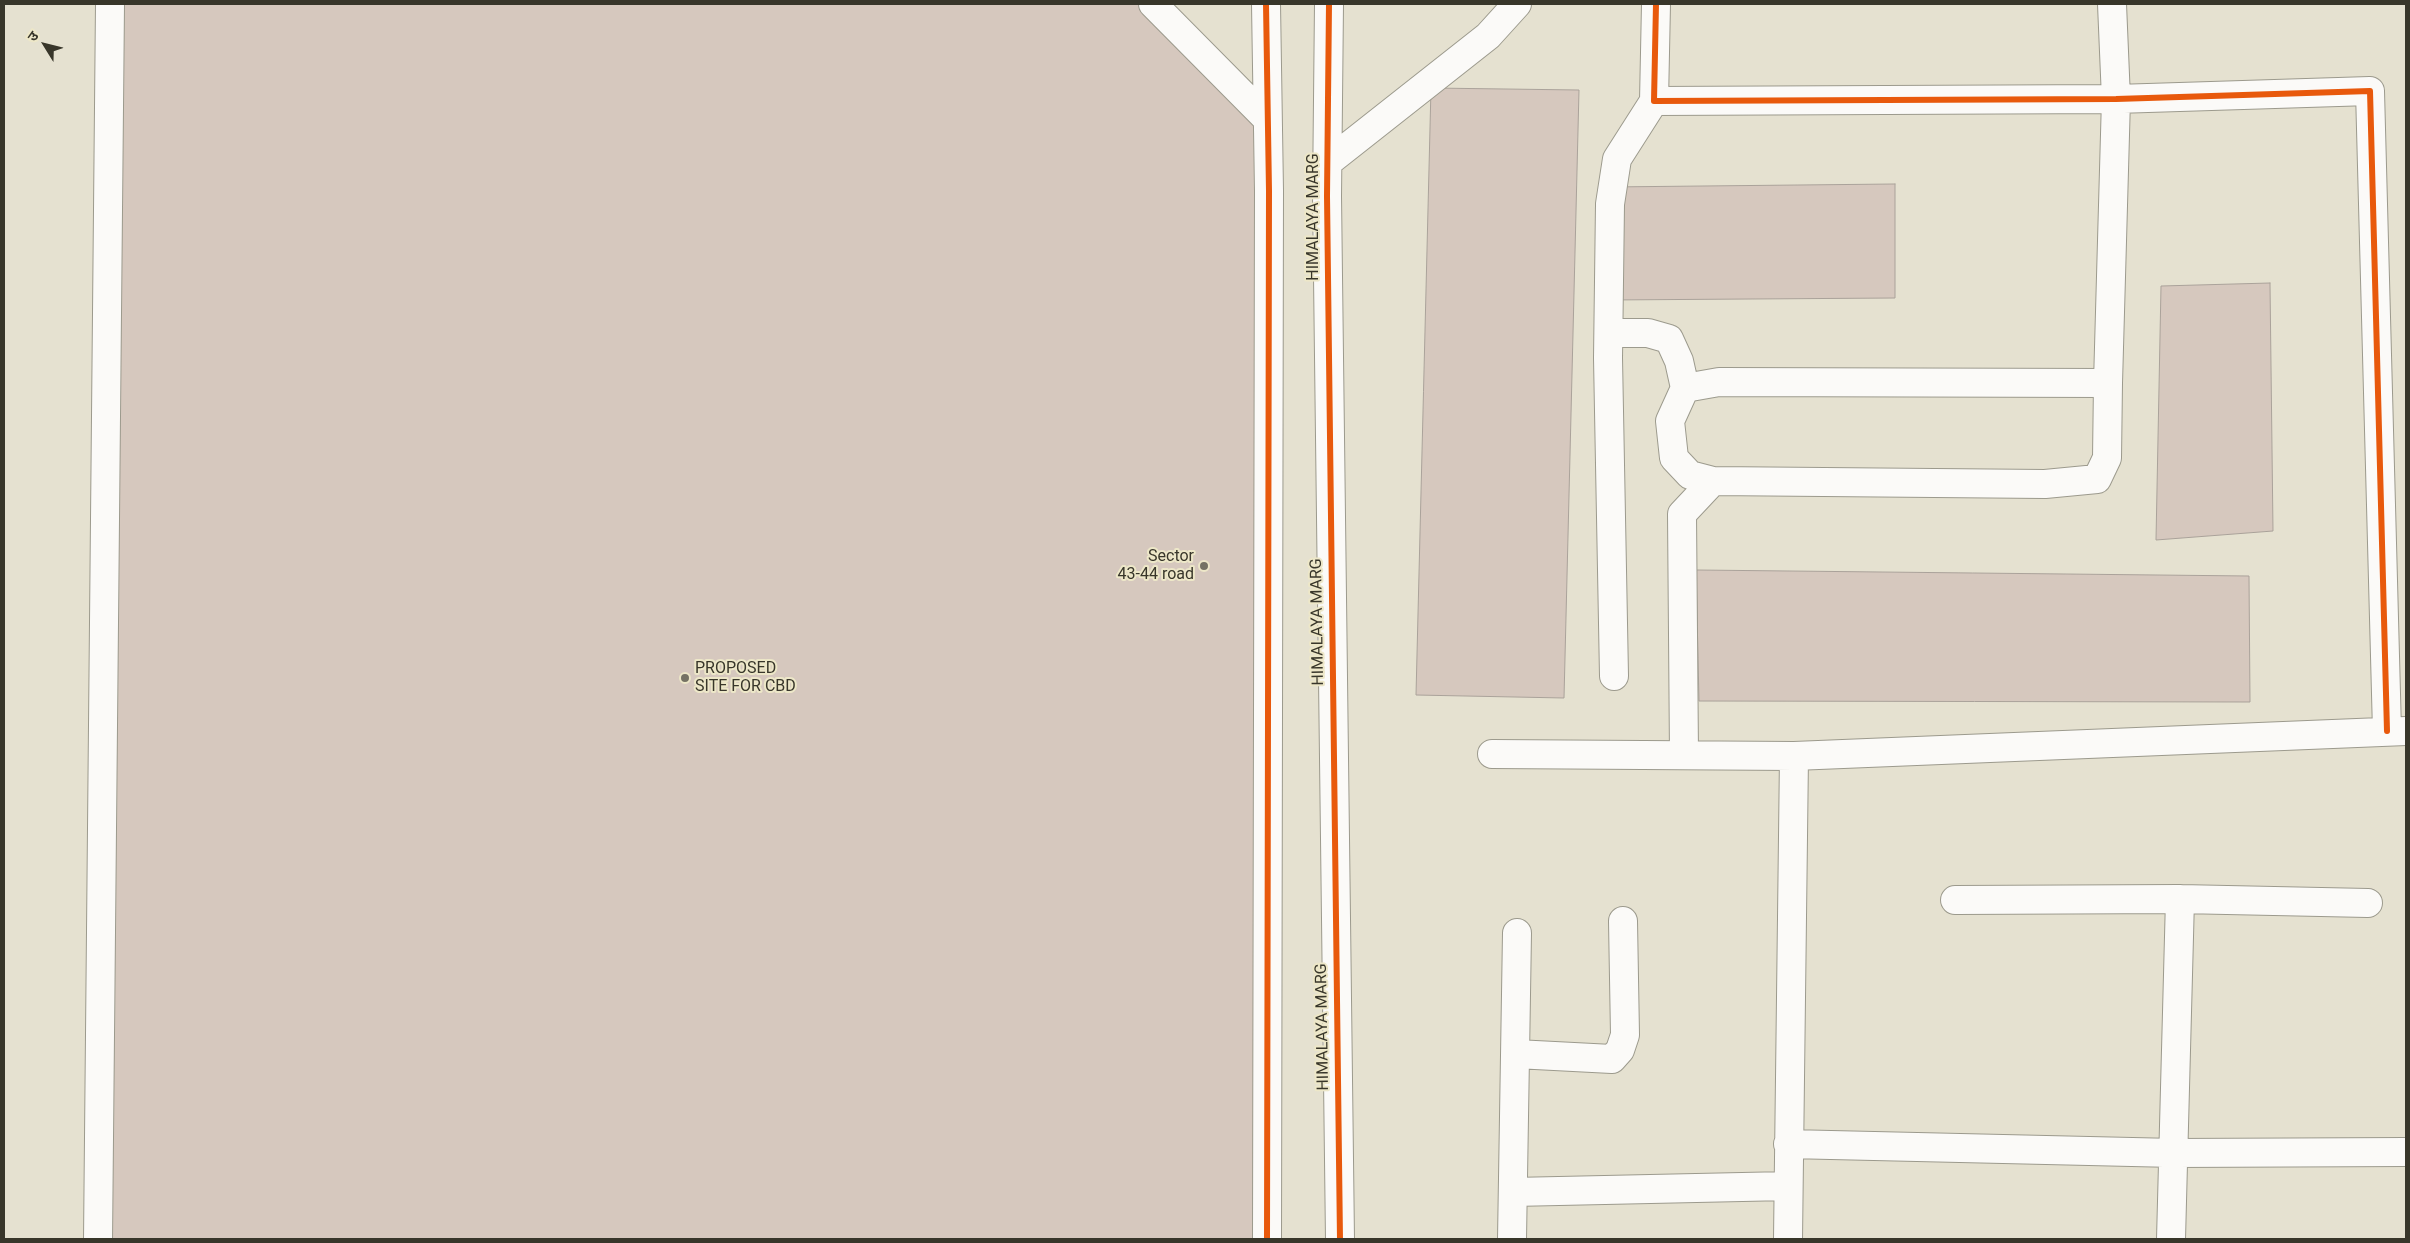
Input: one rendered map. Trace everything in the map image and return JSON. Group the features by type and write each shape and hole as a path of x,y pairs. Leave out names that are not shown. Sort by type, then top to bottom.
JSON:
{"street":[{"path":"98,1239 110,4"},
{"path":"1153,4 1266,118"},
{"path":"1266,4 1266,118 1269,191 1267,1239"},
{"name":"HIMALAYA MARG","path":"1329,4 1327,163 1340,1239"},
{"path":"1327,163 1488,36 1517,4"},
{"path":"1614,676 1609,332 1610,204 1617,159 1654,100 1656,4"},
{"path":"1609,332 1648,333 1669,338 1679,361 1685,388 1670,420 1674,458 1690,475 1713,481 2045,484 2097,479 2107,458 2116,99 2112,4"},
{"path":"1492,754 1794,756 2397,731 2370,91 2116,99 1654,100"},
{"path":"1685,388 1719,382 2108,383"},
{"path":"1684,755 1682,514 1713,481"},
{"path":"1788,1239 1794,756"},
{"path":"1955,900 2180,898 2368,903"},
{"path":"2171,1239 2175,1153 2180,898"},
{"path":"1516,1054 1612,1059 1620,1050 1625,1035 1622,921"},
{"path":"1512,1239 1517,933"},
{"path":"1788,1144 2175,1153 2406,1152"},
{"path":"1513,1192 1788,1186"}],"building":[{"name":"PROPOSED SITE FOR CBD","path":"110,4 1153,4 1266,118 1267,1239 98,1239"},
{"path":"1431,88 1579,90 1564,698 1416,695"},
{"path":"1895,184 1895,298 1607,300 1607,187"},
{"path":"2270,283 2273,531 2156,540 2161,286"},
{"path":"1696,570 2249,576 2250,702 1699,701"}],"cycle path":[{"path":"1266,4 1269,191 1267,1239"},
{"path":"1329,4 1327,196 1340,1239"},
{"path":"1656,4 1654,101 2116,99 2370,91 2387,731"}],"place":[{"name":"Sector 43-44 road","path":"1204,566"},
{"name":"PROPOSED SITE FOR CBD","path":"685,678"}]}
